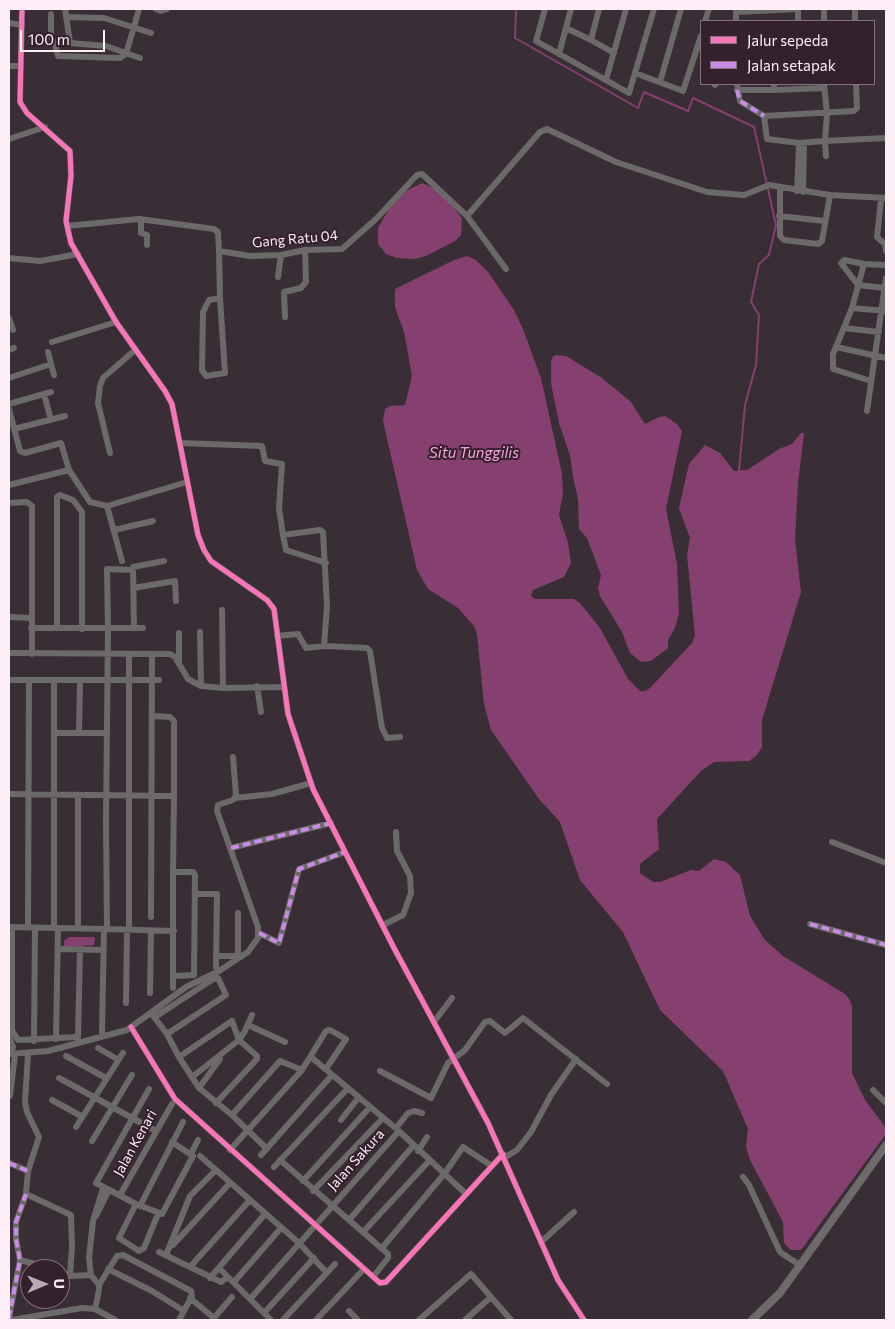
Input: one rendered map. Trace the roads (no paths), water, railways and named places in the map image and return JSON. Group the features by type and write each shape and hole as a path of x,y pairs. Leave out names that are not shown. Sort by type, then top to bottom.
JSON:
{"main road":[{"path":"752,1320 780,1293 801,1266 886,1145"}],"street":[{"path":"22,9 20,102 27,113 70,151 67,226 72,242 116,322 134,350 153,373 172,404 198,535 204,550 211,561 267,600 274,609 288,714 311,783 504,1156 558,1280 584,1320"},
{"path":"66,9 70,42"},
{"path":"51,14 51,36 55,44 56,54 60,57 120,58 126,54 139,9"},
{"path":"156,9 161,11 167,9"},
{"path":"545,9 536,41 629,92 654,9"},
{"path":"559,54 571,9"},
{"path":"590,40 599,9"},
{"path":"606,80 626,9"},
{"path":"660,82 681,9"},
{"path":"736,10 798,9"},
{"path":"67,18 104,18 151,32"},
{"path":"9,23 22,24"},
{"path":"566,28 614,53"},
{"path":"635,73 683,91 700,39"},
{"path":"55,44 70,42 106,46 140,58"},
{"path":"9,66 20,66"},
{"path":"826,156 827,114 824,86 737,87 740,101 764,116 827,114 856,110 856,85"},
{"path":"764,116 767,139 802,143 886,138"},
{"path":"9,139 45,127"},
{"path":"506,269 467,216 540,132 547,129 616,162 659,174 687,187 725,195 744,195 766,187 780,187 800,192 884,199 877,237 884,244 886,251"},
{"path":"800,192 802,143"},
{"name":"Gang Ratu 04","path":"219,251 250,256 281,255 306,250 342,249 376,219 420,174 428,177 467,216"},
{"path":"780,187 779,216 781,238 801,242 818,244 822,241 830,195"},
{"path":"779,216 825,221"},
{"path":"67,226 138,219 216,230 219,234 220,298 225,373 206,376 202,370 203,312 209,300 220,298"},
{"path":"138,219 142,223 141,233 147,235 147,245"},
{"path":"284,317 284,292 301,288 306,282 306,250"},
{"path":"9,258 40,261 78,254"},
{"path":"278,277 281,255"},
{"path":"884,288 858,285 840,263 844,260 886,266"},
{"path":"864,264 852,308 833,354 833,369 871,381"},
{"path":"867,411 878,332 884,311 886,278"},
{"path":"852,308 884,311"},
{"path":"9,321 13,330"},
{"path":"52,342 116,322"},
{"path":"844,328 878,332"},
{"path":"836,347 886,358"},
{"path":"110,454 98,403 100,386 103,378 134,350"},
{"path":"48,352 54,375"},
{"path":"9,378 52,364"},
{"path":"9,404 48,393 51,420"},
{"path":"9,409 22,452 61,443 69,470 90,502 107,506 187,482"},
{"path":"14,429 65,416"},
{"path":"180,443 262,446 265,461 282,464 279,508 286,550 326,563"},
{"path":"9,485 69,470"},
{"path":"57,628 57,497 60,495 73,500 82,512 82,629"},
{"path":"9,503 27,502 32,506 32,654"},
{"path":"107,506 122,561"},
{"path":"114,530 153,521"},
{"path":"283,536 321,530 326,563 327,628 324,646"},
{"path":"134,628 133,567 164,561"},
{"path":"102,1032 106,929 107,569 133,570"},
{"path":"133,588 175,581 176,601"},
{"path":"222,610 223,688"},
{"path":"9,617 31,618"},
{"path":"31,628 143,628"},
{"path":"200,632 201,686"},
{"path":"179,633 179,664"},
{"path":"277,636 299,634 306,648 324,646 367,648 370,651 382,728 388,738 400,737"},
{"path":"9,653 172,655 188,679 201,686 223,688 284,687"},
{"path":"126,1002 129,655"},
{"path":"151,917 153,716 156,680 152,655"},
{"path":"9,680 156,680"},
{"path":"30,680 28,795 34,1041"},
{"path":"54,681 54,795 58,949 56,1039"},
{"path":"79,733 80,681"},
{"path":"257,686 261,712"},
{"path":"153,716 170,717 174,722 173,988"},
{"path":"55,733 107,733"},
{"path":"233,757 235,798"},
{"path":"311,783 272,794 235,798 220,804 217,808 259,933 279,943 299,869 346,852"},
{"path":"9,794 174,796"},
{"path":"78,795 78,929"},
{"path":"231,848 331,823"},
{"path":"383,925 402,915 411,893 410,876 398,851 396,832"},
{"path":"832,842 886,863"},
{"path":"173,872 194,873 195,894 194,975 174,976"},
{"path":"195,894 217,894 216,967"},
{"path":"216,956 238,956 238,913"},
{"path":"810,924 886,945"},
{"path":"80,950 79,1034 75,1038 34,1041 18,1040 12,1031 10,927 174,931"},
{"path":"150,931 150,992"},
{"path":"153,1015 194,982 240,959 248,952 259,933"},
{"path":"58,949 104,950"},
{"path":"11,1055 28,1054 80,1044 131,1027 213,979 218,978 226,994 167,1034"},
{"path":"434,1022 452,998"},
{"path":"153,1015 167,1034 178,1057 199,1088 232,1115 267,1149"},
{"path":"192,1077 224,1054 239,1040 252,1015"},
{"path":"380,1071 431,1098 453,1058 465,1050 485,1022 490,1021 505,1033 523,1018 607,1084"},
{"path":"178,1057 230,1020 239,1040 257,1056 257,1059 216,1103"},
{"path":"248,1025 285,1042"},
{"path":"131,1027 175,1099 380,1283 386,1282 492,1166 504,1156 517,1150 532,1132 551,1095 576,1060"},
{"path":"230,1150 302,1070 326,1030 345,1038 345,1041 326,1069"},
{"path":"9,1037 12,1047 10,1096"},
{"path":"98,1048 117,1059"},
{"path":"76,1128 81,1116 122,1053"},
{"path":"9,1318 20,1260 16,1239 16,1222 26,1194 28,1170 40,1137 27,1112 25,1102 28,1054"},
{"path":"199,1088 224,1054"},
{"path":"66,1056 106,1078"},
{"path":"311,1057 397,1129 418,1151 446,1173 466,1194"},
{"path":"232,1115 280,1061 302,1070"},
{"path":"92,1141 132,1075"},
{"path":"261,1155 332,1075"},
{"path":"59,1078 156,1131"},
{"path":"274,1167 348,1088"},
{"path":"149,1089 95,1181 106,1189 138,1205 158,1214 164,1213 193,1156 191,1154 198,1140"},
{"path":"873,1090 886,1103"},
{"path":"341,1120 359,1097"},
{"path":"52,1100 81,1116"},
{"name":"Jalan Kenari","path":"120,1195 172,1104"},
{"path":"303,1181 370,1107"},
{"name":"Jalan Sakura","path":"251,1298 332,1206 397,1129 408,1113 414,1111 422,1113"},
{"path":"314,1191 383,1118"},
{"path":"158,1214 144,1248 139,1250 119,1238 183,1122"},
{"path":"418,1151 427,1137"},
{"path":"172,1142 191,1154"},
{"path":"348,1220 413,1146"},
{"path":"382,1248 446,1173 463,1147 492,1166"},
{"path":"200,1156 229,1184 300,1243 326,1272"},
{"path":"280,1160 348,1220 364,1231 388,1254 388,1258 373,1277"},
{"path":"364,1231 429,1161"},
{"path":"9,1162 28,1170"},
{"path":"171,1248 190,1196 216,1170"},
{"path":"743,1177 749,1185 783,1254 801,1266"},
{"path":"166,1255 229,1184"},
{"path":"94,1309 100,1295 99,1285 91,1275 88,1258 93,1221 106,1189"},
{"path":"26,1194 71,1215 72,1246 70,1276 91,1275"},
{"path":"190,1267 249,1200"},
{"path":"541,1242 574,1212"},
{"path":"210,1278 265,1214"},
{"path":"234,1282 281,1228"},
{"path":"159,1252 221,1282 228,1277"},
{"path":"99,1285 117,1256 122,1255 189,1290 192,1294 179,1320"},
{"path":"264,1313 314,1258"},
{"path":"283,1320 334,1264"},
{"path":"219,1268 271,1320"},
{"path":"108,1269 152,1291 184,1311"},
{"path":"316,1320 364,1269"},
{"path":"418,1320 469,1274 473,1275 511,1320"},
{"path":"190,1298 214,1318 232,1297"},
{"path":"465,1320 491,1297"},
{"path":"12,1320 82,1308 94,1309 111,1319"},
{"path":"348,1311 358,1320"}],"water":[{"path":"422,183 434,188 455,209 462,219 461,235 455,241 426,256 415,259 397,258 386,254 378,244 378,228 389,209 406,191"},
{"name":"Situ Tunggilis","path":"467,256 476,260 488,272 514,310 523,329 541,378 562,474 563,493 559,515 568,543 571,563 564,577 533,590 531,596 535,599 574,599 580,603 600,628 628,679 640,691 646,691 651,687 692,643 695,635 687,555 690,538 679,508 689,464 705,445 720,453 734,471 747,470 779,449 792,444 801,433 804,433 798,483 795,539 801,592 762,720 762,747 757,755 749,761 714,762 701,771 657,819 659,849 640,864 640,873 653,882 660,882 691,870 699,871 714,859 726,862 740,875 750,916 765,940 783,956 845,994 852,1006 852,1073 865,1100 886,1128 886,1134 801,1250 791,1250 784,1243 783,1222 750,1160 746,1147 748,1129 723,1071 660,1010 623,932 580,880 560,822 539,799 491,730 484,704 477,634 474,626 458,608 428,589 417,570 383,421 385,409 390,406 405,405 412,376 404,332 395,307 395,289 452,261"},
{"path":"553,356 566,356 602,378 631,402 645,424 665,416 677,424 682,431 666,509 677,564 679,613 675,628 668,640 668,648 651,661 641,662 630,653 622,632 600,596 598,588 601,575 587,538 579,529 578,499 570,455 559,423 551,383 551,362"},
{"path":"69,937 93,937 95,938 94,945 64,947 64,941"}],"waterway":[{"path":"516,9 515,38 638,108 644,92 688,111 693,98 754,127 776,225 769,255 759,264 751,302 759,315 756,365 745,405 739,471"}]}
